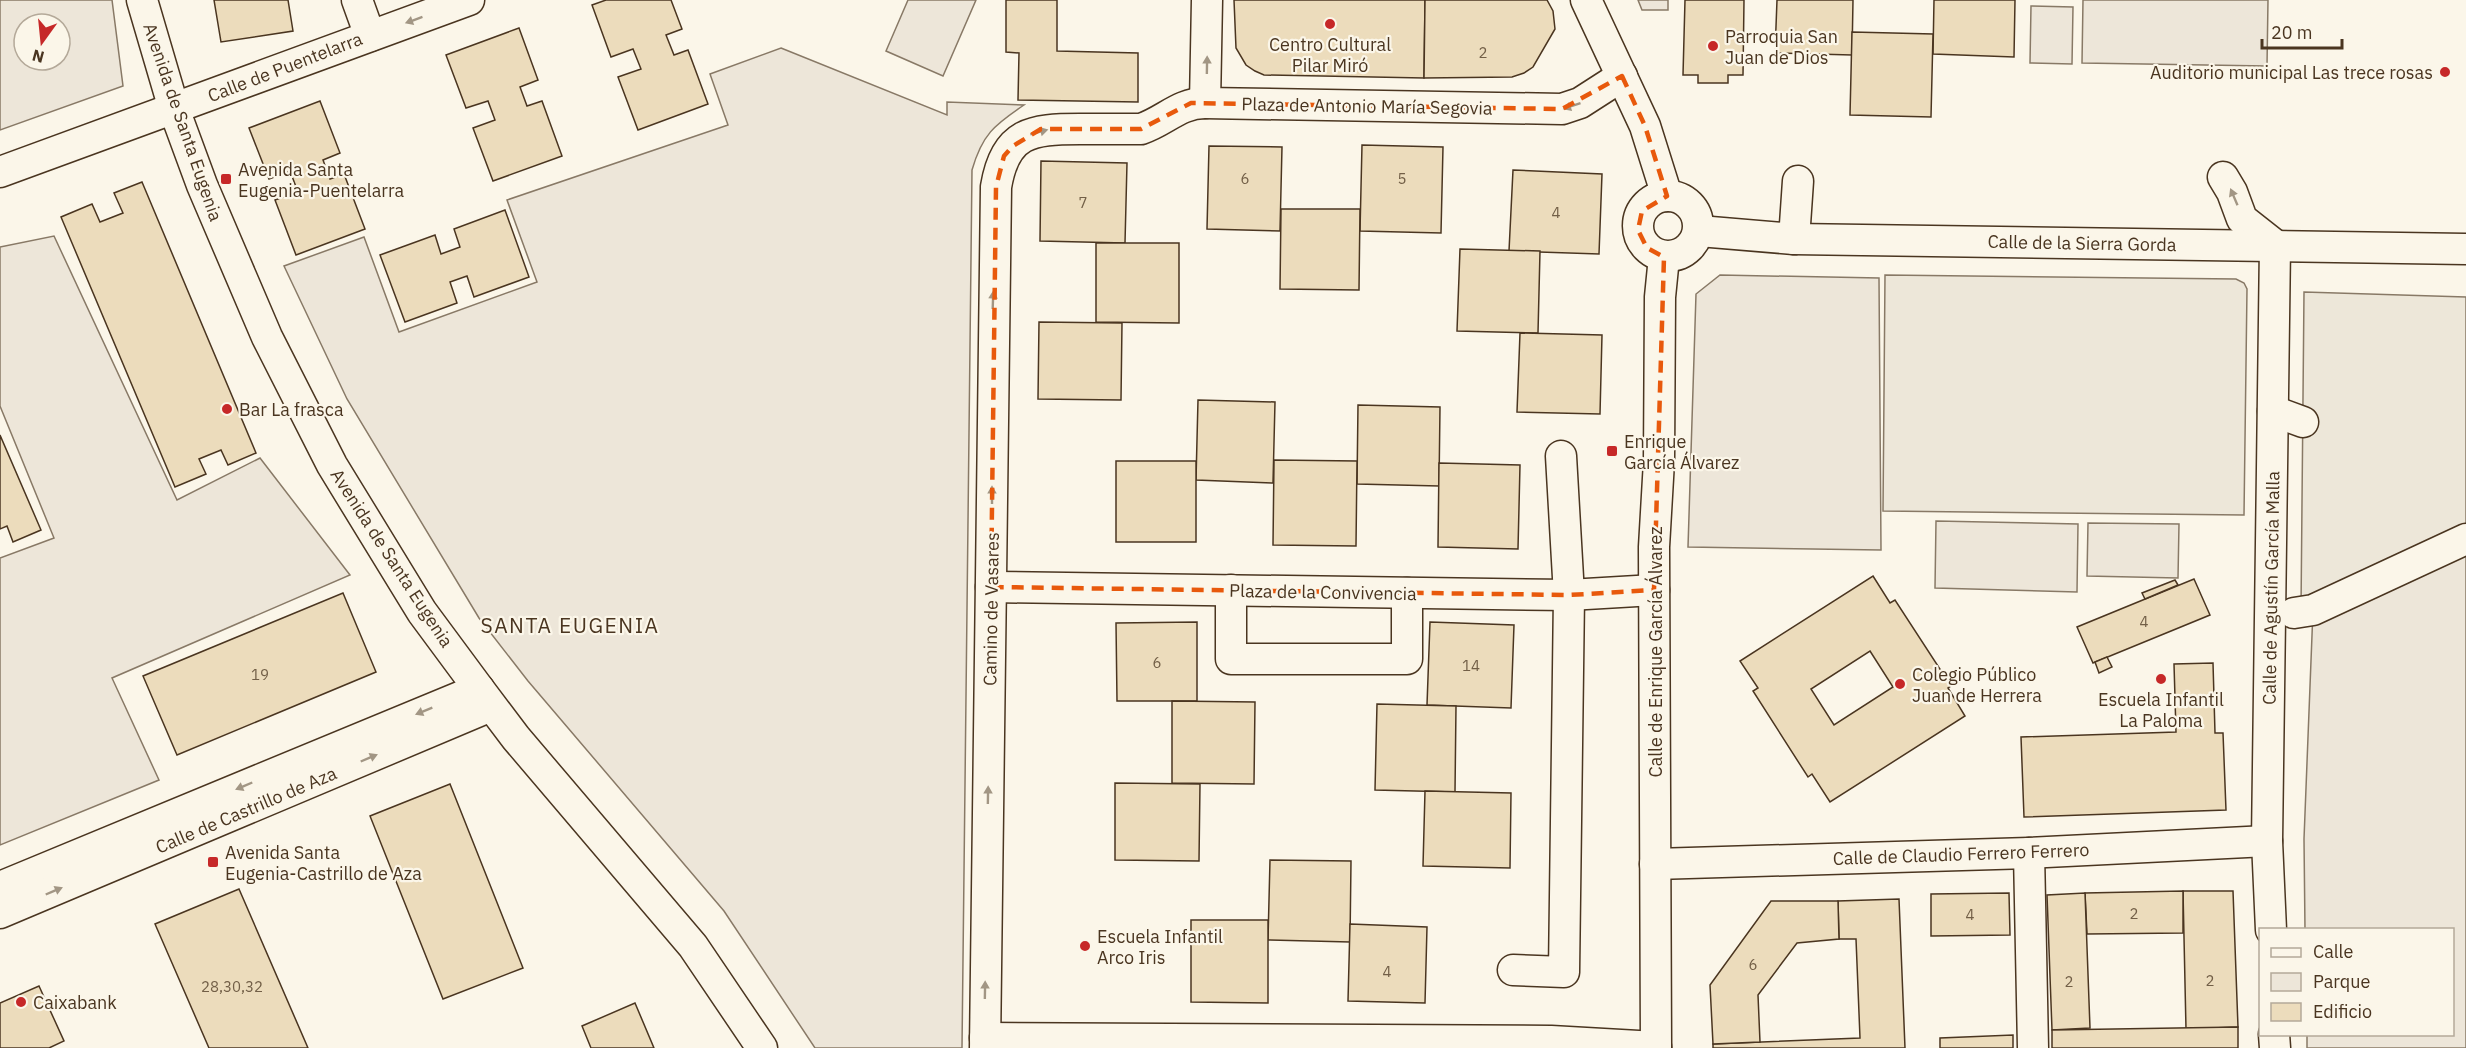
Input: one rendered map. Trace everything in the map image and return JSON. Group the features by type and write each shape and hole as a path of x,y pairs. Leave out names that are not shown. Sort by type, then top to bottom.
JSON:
{"street":[{"name":"Avenida de Santa Eugenia","path":"142,0 174,109 245,290 290,385 332,465 423,612 485,697 693,946 762,1048"},
{"path":"357,0 370,36"},
{"name":"Calle de Puentelarra","path":"0,172 469,0"},
{"path":"1205,103 1207,0"},
{"path":"1586,0 1645,126 1668,196"},
{"name":"Plaza de Antonio María Segovia","path":"999,170 1004,156 1014,146 1041,129 1141,129 1191,103 1562,109 1580,103 1622,76"},
{"name":"Camino de Vasares","path":"985,1043 992,339 996,187 999,170"},
{"path":"2223,177 2232,192 2242,219 2275,246"},
{"path":"1794,239 1798,181"},
{"path":"1668,196 1676,197 1691,206 1699,231 1690,248 1683,253 1664,256 1647,248 1641,239 1639,220 1649,203 1668,196"},
{"name":"Calle de la Sierra Gorda","path":"1699,231 1794,239 2466,249"},
{"name":"Calle de Agustín García Malla","path":"2271,928 2267,841 2275,246"},
{"name":"Calle de Enrique García Álvarez","path":"1656,1048 1654,590 1660,297 1664,256"},
{"path":"2273,411 2303,422"},
{"path":"1513,970 1564,972 1569,596 1561,456"},
{"path":"2295,613 2313,610 2466,538"},
{"name":"Plaza de la Convivencia","path":"991,586 1569,596 1654,590"},
{"path":"1231,590 1231,659 1407,659 1407,593"},
{"name":"Calle de Castrillo de Aza","path":"0,887 485,697"},
{"name":"Calle de Castrillo de Aza","path":"0,914 485,697"},
{"name":"Calle de Claudio Ferrero Ferrero","path":"1655,864 2029,853 2267,841"},
{"path":"2029,853 2033,1048"},
{"path":"985,1043 1551,1041 1656,1048"}],"highlighted area":[{"path":"1622,76 1645,126 1667,196 1642,211 1638,230 1647,248 1664,257 1654,590 1569,595 991,587 996,187 1004,156 1013,146 1041,129 1141,129 1191,103 1562,109"}],"green space":[{"path":"0,0 112,0 123,86 0,130"},
{"path":"908,0 976,0 943,76 886,51"},
{"path":"1638,0 1668,0 1668,10 1642,10"},
{"path":"2083,0 2268,0 2267,66 2082,63"},
{"path":"2031,6 2073,7 2072,64 2030,63"},
{"path":"781,48 947,115 947,102 1024,105 990,132 980,148 972,170 962,1048 815,1048 724,911 528,681 479,618 347,399 284,266 364,237 399,332 537,282 507,200 728,125 710,74"},
{"path":"54,236 177,500 260,458 350,575 112,678 159,780 0,845 0,558 54,538 0,406 0,247"},
{"path":"1720,275 1879,278 1881,550 1688,547 1696,294"},
{"path":"1936,521 2078,524 2077,592 1935,588"},
{"path":"2088,523 2179,524 2178,578 2087,576"},
{"path":"2466,539 2466,1048 2307,1048 2307,1036 2454,1036 2454,928 2305,928 2304,839 2313,610"}],"shaded area":[{"path":"1885,275 2236,279 2244,283 2247,289 2244,515 1883,511"},
{"path":"2304,292 2466,297 2466,536 2301,609"}],"building":[{"path":"214,0 288,0 293,31 221,42"},
{"path":"606,0 671,0 682,29 666,35 674,55 688,50 708,104 638,130 618,77 641,69 633,49 611,57 592,5"},
{"path":"1006,0 1057,0 1057,51 1138,53 1138,102 1018,100 1019,53 1006,52"},
{"name":"Centro Cultural Pilar Miró","path":"1234,0 1425,0 1424,78 1264,75 1246,65 1236,48"},
{"path":"1425,0 1547,0 1553,11 1555,29 1533,67 1524,73 1512,77 1424,78"},
{"name":"Parroquia San Juan de Dios","path":"1685,0 1744,0 1743,75 1728,75 1728,83 1698,83 1698,75 1683,75"},
{"path":"1777,0 1853,0 1852,55 1775,53"},
{"path":"1934,0 2015,0 2014,57 1933,54"},
{"path":"519,28 538,80 520,87 527,106 542,101 562,156 493,181 473,128 495,120 488,101 466,108 446,55"},
{"path":"1852,32 1933,34 1931,117 1850,115"},
{"path":"320,101 340,153 323,160 330,179 344,174 365,229 296,255 275,200 298,192 290,171 269,179 249,128"},
{"path":"1362,145 1443,147 1441,233 1360,231"},
{"path":"1209,146 1282,147 1280,231 1207,229"},
{"path":"1041,161 1127,163 1125,243 1040,241"},
{"path":"1513,170 1602,174 1599,254 1509,251"},
{"path":"142,182 256,453 228,465 221,450 199,459 206,474 175,487 61,217 92,204 100,222 123,213 114,193"},
{"path":"1281,209 1360,209 1359,290 1280,289"},
{"path":"505,210 529,277 474,297 467,276 450,282 457,303 405,322 380,255 435,235 441,254 460,247 454,229"},
{"path":"1096,243 1179,243 1179,323 1096,322"},
{"path":"1460,249 1540,251 1538,333 1457,331"},
{"path":"1039,322 1122,323 1121,400 1038,399"},
{"path":"1520,333 1602,335 1600,414 1517,412"},
{"path":"1198,400 1275,402 1273,483 1196,480"},
{"path":"1358,405 1440,407 1439,486 1357,484"},
{"path":"0,435 41,530 13,542 7,526 0,529"},
{"path":"1274,460 1357,461 1356,546 1273,545"},
{"path":"1116,461 1196,461 1196,542 1116,542"},
{"path":"1439,463 1520,465 1518,549 1438,547"},
{"path":"1873,576 1890,603 1895,600 1951,686 1948,688 1965,716 1830,802 1812,774 1808,777 1753,691 1758,688 1740,661","holes":["1870,651 1893,687 1834,725 1811,689"]},
{"path":"2194,579 2210,615 2093,663 2077,627"},
{"path":"2175,580 2178,585 2145,599 2142,593"},
{"path":"343,593 376,672 177,755 143,676"},
{"path":"1197,622 1197,701 1117,701 1116,623"},
{"path":"1430,622 1514,625 1511,708 1427,705"},
{"path":"2107,657 2112,667 2099,673 2095,662"},
{"path":"2213,663 2215,733 2223,733 2226,810 2024,817 2021,737 2176,732 2174,664"},
{"path":"1172,701 1255,702 1254,784 1172,783"},
{"path":"1377,704 1456,706 1455,792 1375,790"},
{"path":"1115,783 1200,784 1199,861 1115,860"},
{"path":"450,784 523,968 443,999 370,816"},
{"path":"1425,791 1511,793 1510,868 1423,866"},
{"path":"1270,860 1351,861 1350,942 1268,940"},
{"path":"239,889 308,1048 209,1048 155,924"},
{"path":"2183,891 2233,891 2238,1027 2186,1029"},
{"path":"2183,891 2183,933 2087,934 2085,893"},
{"path":"2009,893 2010,935 1931,936 1931,894"},
{"path":"2085,893 2090,1028 2052,1030 2047,895"},
{"path":"1899,899 1905,1048 1713,1048 1713,1044 1860,1038 1856,939 1839,939 1838,901"},
{"path":"1771,901 1838,901 1839,939 1797,943 1758,995 1760,1042 1713,1044 1710,985"},
{"path":"1191,920 1268,920 1268,1003 1191,1002"},
{"path":"1350,924 1427,927 1425,1003 1348,1001"},
{"path":"39,986 64,1041 49,1048 0,1048 0,1003"},
{"path":"635,1003 654,1048 591,1048 582,1026"},
{"path":"2238,1027 2238,1048 2052,1048 2052,1030"},
{"path":"2013,1035 2013,1048 1940,1048 1940,1038"}],"place":[{"name":"Centro Cultural Pilar Miró","path":"1330,24"},
{"name":"Parroquia San Juan de Dios","path":"1713,46"},
{"name":"Auditorio municipal Las trece rosas","path":"2445,72"},
{"name":"Avenida Santa Eugenia-Puentelarra","path":"226,179"},
{"name":"Bar La frasca","path":"227,409"},
{"name":"Enrique García Álvarez","path":"1612,451"},
{"name":"Escuela Infantil La Paloma","path":"2161,679"},
{"name":"Colegio Público Juan de Herrera","path":"1900,684"},
{"name":"Avenida Santa Eugenia-Castrillo de Aza","path":"213,862"},
{"name":"Escuela Infantil Arco Iris","path":"1085,946"},
{"name":"Caixabank","path":"21,1002"}],"district":[{"name":"SANTA EUGENIA","path":"570,625"}]}
